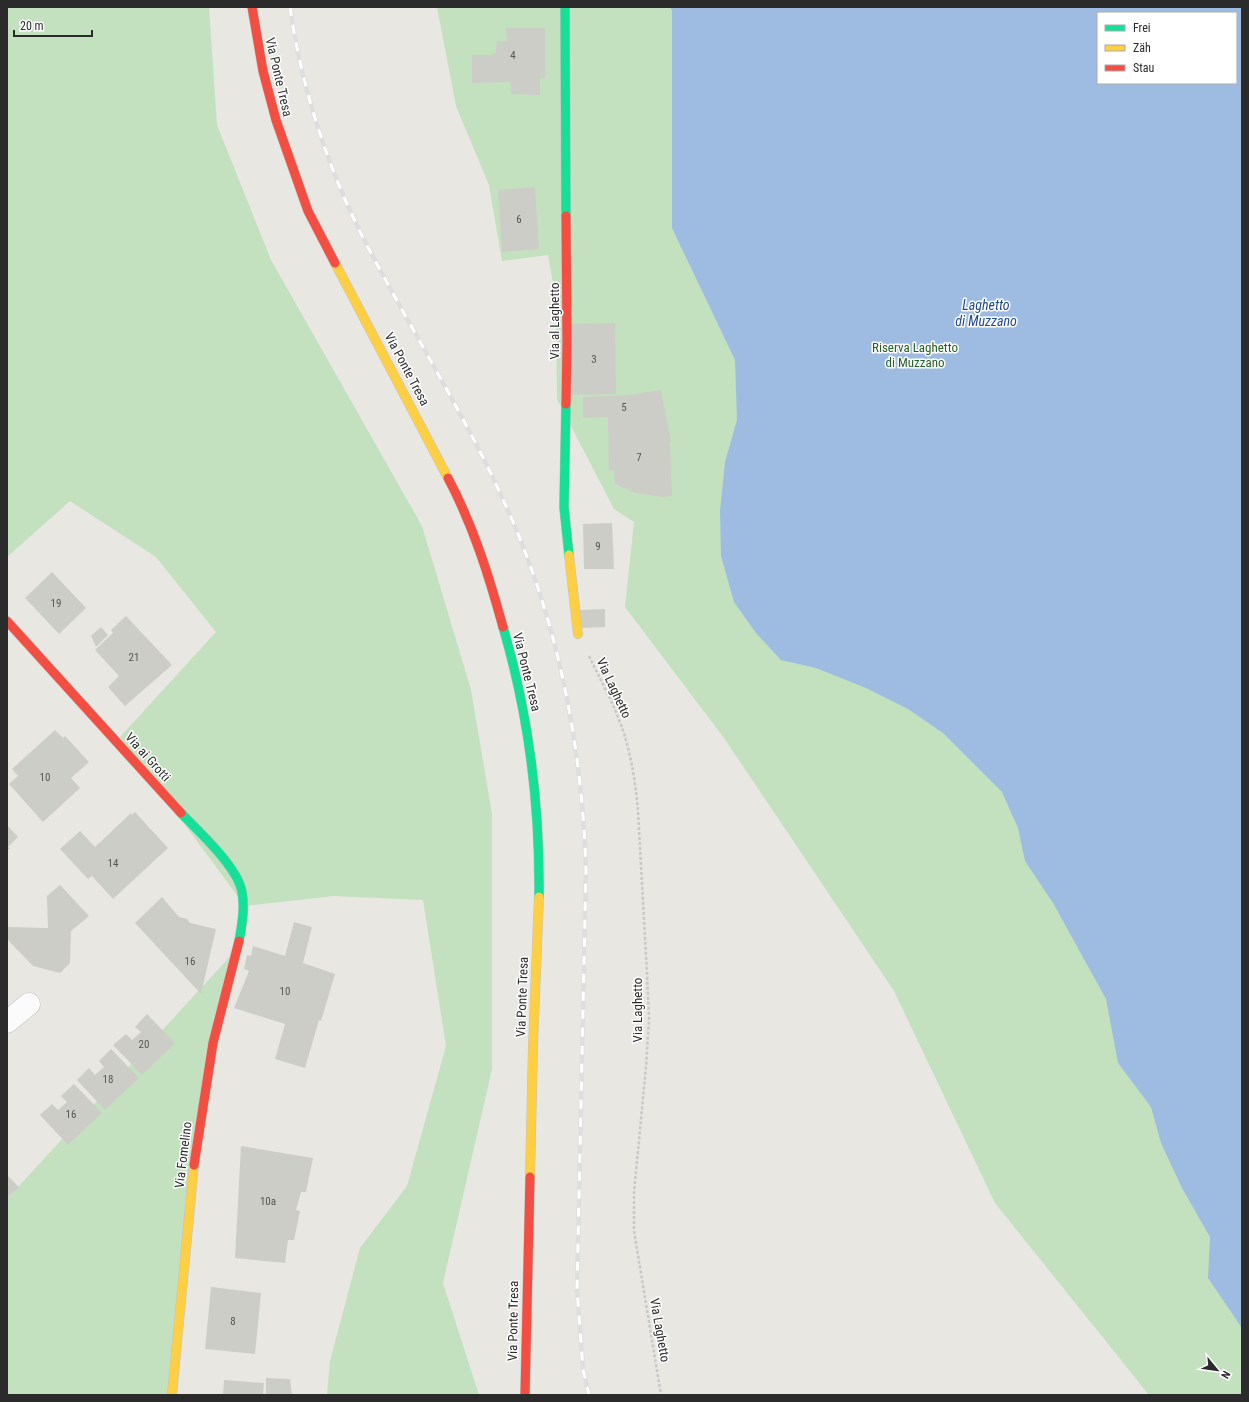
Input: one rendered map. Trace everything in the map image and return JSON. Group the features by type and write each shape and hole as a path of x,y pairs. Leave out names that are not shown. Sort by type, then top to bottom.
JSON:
{"street":[{"name":"Via Ponte Tresa","path":"252,7 263,71 276,120 308,211 450,481 470,526 496,605 523,708 537,813 539,891 528,1218 525,1395"},
{"name":"Via al Laghetto","path":"565,7 567,342 564,507 578,634"},
{"name":"Via ai Grotti","path":"7,621 230,866 237,878 242,892 243,923"},
{"name":"Via Fomelino","path":"172,1395 194,1162 213,1043 243,923"},
{"path":"7,1022 29,1004"}],"path":[{"name":"Via Laghetto","path":"578,634 611,699 619,719 627,743 635,786 648,974 649,1019 634,1186 633,1224 635,1248 660,1395"}],"green space":[{"path":"7,7 209,7 217,125 271,260 422,526 471,690 492,814 492,1069 443,1283 479,1395 327,1395 330,1361 360,1248 407,1186 446,1046 423,900 334,896 245,906 120,737 216,632 156,557 70,501 7,557"},
{"name":"Laghetto di Muzzano","path":"437,7 1242,7 1242,1395 1149,1395 995,1203 894,991 724,738 625,607 634,522 614,509 557,399 556,300 548,255 502,261 489,185 456,106"},
{"path":"236,950 194,1162 172,1395 7,1395 7,1199"}],"water":[{"name":"Laghetto di Muzzano","path":"670,7 1242,7 1242,1328 1208,1278 1210,1237 1182,1188 1161,1143 1151,1107 1118,1063 1106,999 1053,903 1025,861 1018,828 1002,792 943,733 908,709 866,688 816,668 781,660 756,633 734,602 721,556 720,511 725,462 737,420 735,360 672,228 672,11"}],"building":[{"path":"506,28 545,28 545,78 540,78 540,95 511,94 511,82 472,83 472,55 493,55 492,53 496,53 497,41 507,41"},
{"path":"535,187 539,249 502,252 498,190"},
{"path":"615,323 616,394 572,395 571,324"},
{"path":"661,390 671,442 672,496 662,497 636,493 615,484 614,470 609,471 608,417 583,418 583,397 630,395"},
{"path":"612,523 614,569 584,569 583,524"},
{"path":"52,572 86,608 59,634 25,598"},
{"path":"605,609 605,627 581,628 580,610"},
{"path":"126,616 172,665 125,706 108,687 119,676 95,650 113,633 111,630"},
{"path":"101,627 108,635 96,647 91,636"},
{"path":"55,730 63,738 65,736 89,762 71,778 80,788 43,822 9,784 18,776 12,769"},
{"path":"135,812 168,848 113,899 92,876 88,879 60,849 80,831 95,847 131,813 132,815"},
{"path":"7,825 18,837 8,847 10,848 7,851"},
{"path":"60,885 89,916 71,931 70,963 60,973 33,966 7,939 7,927 48,928 47,896"},
{"path":"162,897 179,917 187,919 190,923 216,929 201,994 135,923"},
{"path":"294,922 312,927 303,963 335,974 321,1021 319,1020 305,1068 275,1059 285,1024 234,1008 249,971 244,969 247,955 251,956 253,946 285,956"},
{"path":"147,1014 175,1043 142,1075 113,1045 126,1034 132,1040 141,1032 135,1027"},
{"path":"111,1049 139,1078 105,1110 77,1080 89,1068 95,1075 104,1067 99,1061"},
{"path":"74,1084 102,1113 68,1145 40,1115 52,1104 58,1110 67,1102 61,1096"},
{"path":"241,1146 313,1158 306,1192 301,1192 296,1210 300,1211 294,1240 288,1240 285,1263 235,1258"},
{"path":"7,1175 19,1187 7,1198"},
{"path":"211,1287 261,1293 255,1354 205,1349"},
{"path":"266,1378 290,1379 292,1395 266,1395"},
{"path":"224,1380 264,1383 263,1395 223,1395"}],"railway":[{"path":"290,7 294,34 306,87 322,139 341,190 367,246 467,426 494,479 524,550 540,594 564,684 573,730 579,777 584,823 586,870 577,1289 583,1369 589,1395"}],"traffic: fast":[{"path":"565,7 566,216"},
{"path":"566,404 564,507 569,555"},
{"path":"503,627 520,693 531,760 537,828 539,897"},
{"path":"181,813 217,850 239,882 243,904 239,941"}],"traffic: slow":[{"path":"335,263 448,478"},
{"path":"569,555 578,634"},
{"path":"530,1177 533,1046 539,897"},
{"path":"172,1395 194,1165"}],"traffic: jam":[{"path":"252,7 263,71 276,120 308,211 335,263"},
{"path":"566,216 566,404"},
{"path":"448,478 473,532 503,627"},
{"path":"7,621 181,813"},
{"path":"194,1165 213,1043 239,941"},
{"path":"525,1395 530,1177"}],"park label":[{"name":"Riserva Laghetto di Muzzano","path":"915,354"}]}
